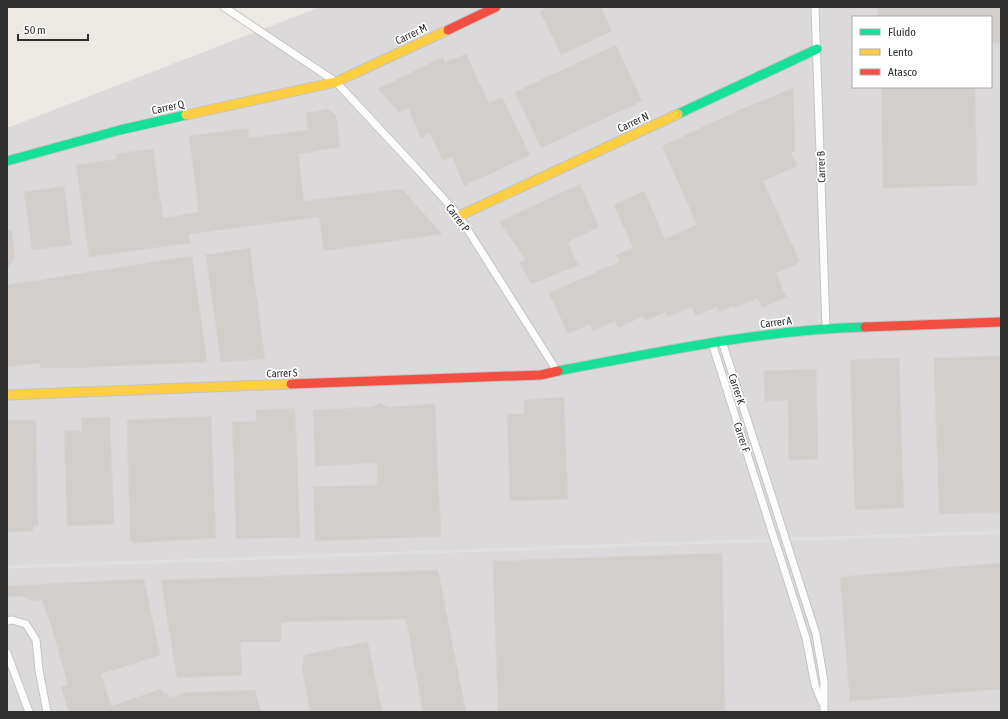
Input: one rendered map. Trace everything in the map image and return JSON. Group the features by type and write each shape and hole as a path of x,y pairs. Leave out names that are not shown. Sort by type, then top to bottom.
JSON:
{"street":[{"name":"Carrer P","path":"224,7 336,82 418,170 459,216 557,371"},
{"name":"Carrer M","path":"336,82 496,7"},
{"name":"Carrer B","path":"815,7 826,328"},
{"name":"Carrer N","path":"459,216 817,49"},
{"name":"Carrer Q","path":"7,161 120,130 336,82"},
{"name":"Carrer A","path":"557,371 722,341 826,328 1001,322"},
{"name":"Carrer K","path":"722,341 816,634 824,681 823,704"},
{"name":"Carrer F","path":"712,343 806,638 815,685 823,704"},
{"name":"Carrer S","path":"7,396 541,375 557,371"},
{"path":"7,621 12,620 26,624 36,640 46,712"},
{"path":"7,653 29,712"},
{"path":"823,704 824,712"}],"shaded area":[{"path":"320,7 1001,7 1001,712 7,712 7,128"}],"building":[{"path":"548,7 601,7 612,31 561,55 540,11"},
{"path":"878,7 1001,7 1001,43 992,43 992,16 878,16"},
{"path":"616,45 642,101 541,148 515,92"},
{"path":"466,54 489,103 502,97 530,155 464,186 452,156 443,161 430,133 421,138 408,108 400,113 378,89 443,57 445,62"},
{"path":"793,88 795,151 791,153 797,166 763,181 800,262 776,273 786,297 762,308 758,298 735,308 734,306 720,312 717,307 695,316 692,307 668,317 665,312 645,321 643,316 618,328 615,321 593,331 590,324 568,334 549,293 619,262 616,255 633,248 614,205 644,191 665,239 697,225 662,146 744,108"},
{"path":"881,88 975,88 977,185 883,188"},
{"path":"329,109 336,116 340,147 298,154 304,201 402,189 442,234 324,251 319,217 189,234 190,243 89,257 76,165 117,159 116,154 153,149 163,218 199,212 189,136 248,128 249,138 308,130 306,113"},
{"path":"580,184 599,227 568,242 578,265 532,284 519,263 526,260 499,222"},
{"path":"64,186 72,245 32,250 24,192"},
{"path":"7,230 12,230 15,257 7,270"},
{"path":"250,248 265,359 221,362 206,255"},
{"path":"192,256 207,362 90,367 91,368 40,368 40,363 7,367 7,285"},
{"path":"1001,356 1001,512 939,514 934,358"},
{"path":"899,358 904,508 855,510 850,360"},
{"path":"816,369 818,459 789,460 788,400 765,401 764,371"},
{"path":"564,397 568,499 510,501 507,414 524,414 524,400"},
{"path":"380,403 389,407 435,404 441,536 315,541 313,487 377,485 377,463 315,466 313,410 373,407"},
{"path":"295,408 300,537 236,539 232,422 256,421 256,410"},
{"path":"211,416 216,538 133,543 130,540 127,420"},
{"path":"110,417 114,524 67,526 64,431 82,431 81,418"},
{"path":"7,420 36,420 38,526 33,526 33,531 7,532"},
{"path":"722,553 725,712 498,712 493,561"},
{"path":"1001,563 1001,689 850,701 840,577"},
{"path":"438,570 466,712 423,712 406,619 281,622 281,642 240,642 242,675 177,678 161,580"},
{"path":"144,579 160,655 101,674 111,706 161,689 165,694 168,694 169,697 180,695 180,693 255,690 261,712 69,712 61,687 68,684 51,625 42,600 32,601 22,596 7,597 7,586"},
{"path":"368,642 382,712 310,712 302,668 304,655"}],"railway":[{"path":"7,567 1001,532"}],"traffic: fast":[{"path":"678,114 817,49"},
{"path":"7,161 120,130 186,115"},
{"path":"558,371 749,337 787,332 865,327"}],"traffic: slow":[{"path":"186,115 336,82 448,30"},
{"path":"459,216 678,114"},
{"path":"7,395 291,384"}],"traffic: jam":[{"path":"448,30 496,7"},
{"path":"865,327 1001,322"},
{"path":"291,384 541,375 558,371"}]}
